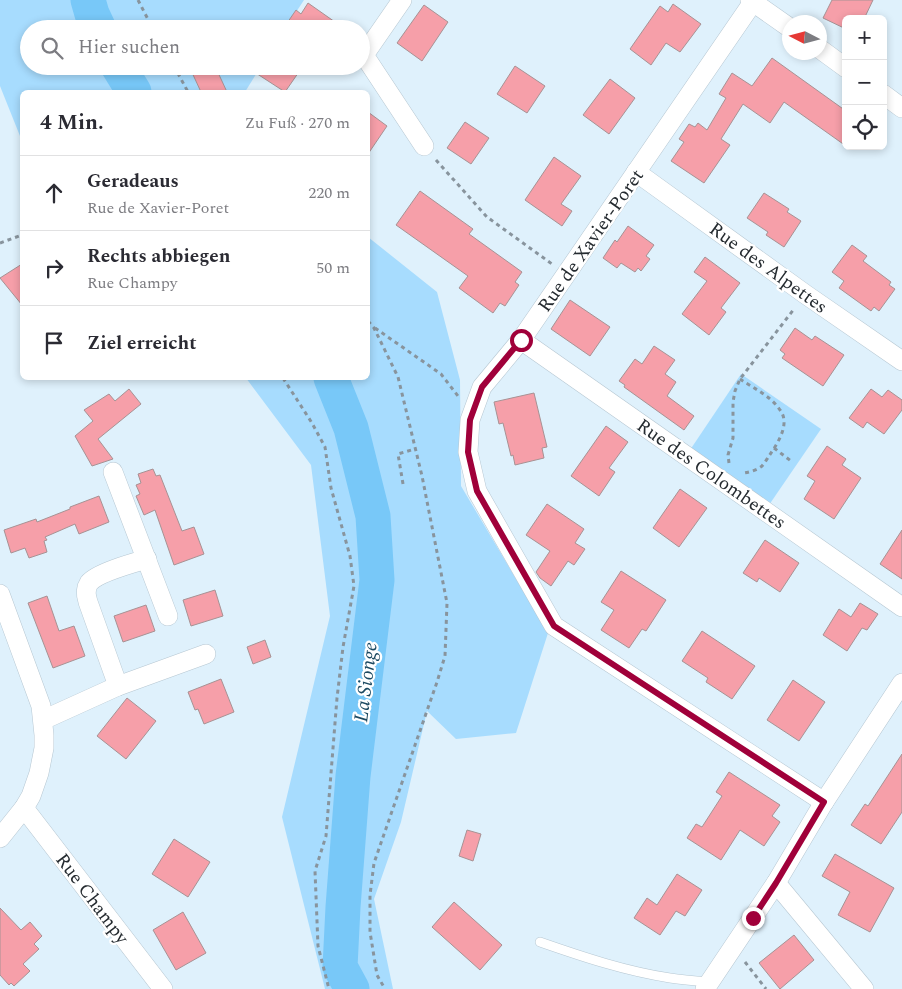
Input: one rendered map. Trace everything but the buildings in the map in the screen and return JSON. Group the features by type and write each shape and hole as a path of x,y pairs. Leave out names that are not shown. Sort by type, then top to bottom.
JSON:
{"street":[{"path":"370,46 402,0"},
{"path":"752,1 782,22"},
{"name":"Rue de Xavier-Poret","path":"752,1 521,340 482,387 470,420 468,452 477,491 554,626 824,802"},
{"path":"827,54 842,65"},
{"path":"370,64 424,146"},
{"path":"887,97 902,108"},
{"name":"Rue des Alpettes","path":"636,172 805,294 902,361"},
{"name":"Rue des Colombettes","path":"521,340 728,478 902,607"},
{"path":"113,472 168,616"},
{"path":"118,686 88,602 86,589 89,582 104,574 147,559"},
{"path":"0,594 41,706 44,748 35,786 24,808 0,838"},
{"path":"43,720 118,686 206,654"},
{"path":"707,985 776,883 824,802 902,683"},
{"name":"Rue Champy","path":"24,808 163,989"},
{"path":"776,883 864,989"}],"lane":[{"path":"540,942 623,969 707,985"}],"path":[{"path":"138,0 148,20"},
{"path":"179,75 187,90"},
{"path":"424,146 487,217 566,274"},
{"path":"0,243 20,236"},
{"path":"740,379 760,392 782,411 784,424 782,433 762,466 751,472 728,478 728,455 732,438 733,402 740,379 805,294"},
{"path":"370,323 398,377 422,476 447,603 445,656 438,682 374,863 370,895 370,932 377,975 385,989"},
{"path":"374,328 442,374 459,397"},
{"path":"284,380 325,447 332,488 350,556 354,586 343,647 337,698 326,836 315,871 318,946 329,989"},
{"path":"774,448 791,461"},
{"path":"403,484 398,454 415,449"},
{"path":"745,962 766,989"}],"shaded area":[{"path":"0,0 304,0 291,20 20,20 20,75 255,75 246,90 20,90 20,136 0,86"},
{"path":"370,239 437,292 460,380 461,486 548,633 516,733 456,739 427,711 401,822 374,899 393,989 325,989 282,817 330,616 311,465 247,380 370,380"},
{"path":"741,374 821,429 769,505 690,450"}],"waterway":[{"name":"La Sionge","path":"88,0 95,20"},
{"path":"117,75 118,90"},
{"name":"La Sionge","path":"124,75 133,90"},
{"name":"La Sionge","path":"332,380 351,428 373,516 377,580 353,776 343,907 340,967 352,989"}],"route":[{"path":"521,340 482,387 470,420 468,452 477,491 554,626 824,802 753,918"}]}
